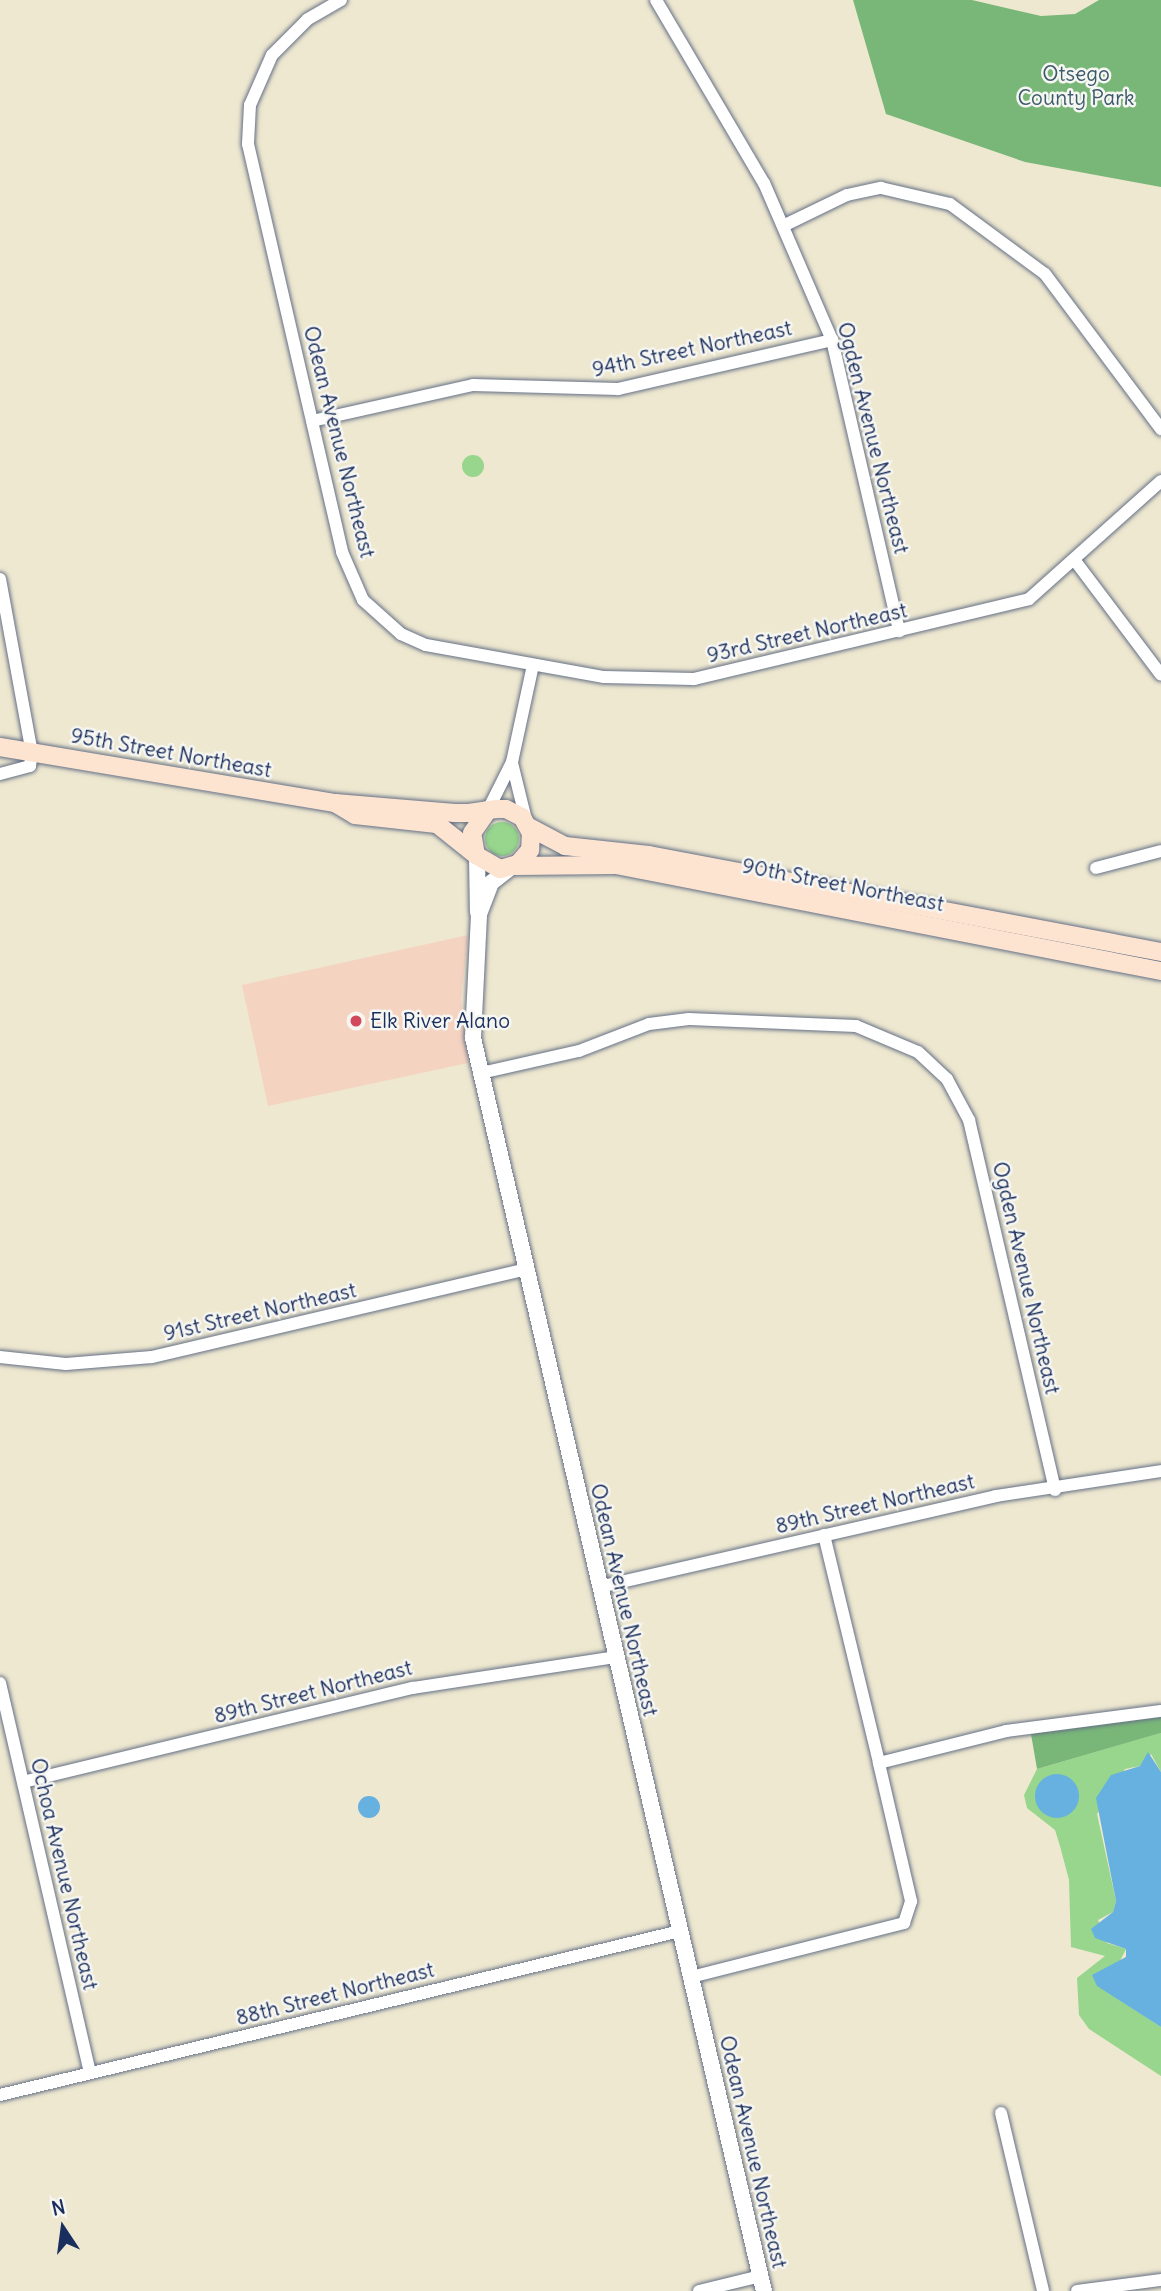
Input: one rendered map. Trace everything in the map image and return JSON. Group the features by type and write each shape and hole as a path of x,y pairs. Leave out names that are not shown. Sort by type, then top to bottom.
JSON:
{"main road":[{"name":"95th Street Northeast","path":"0,747 335,803"},
{"path":"335,803 515,812 529,826 530,850 512,867 490,867 437,824 355,815 335,803"},
{"path":"477,856 472,834 488,810"},
{"name":"90th Street Northeast","path":"529,826 565,846 649,855 1161,952"},
{"name":"90th Street Northeast","path":"512,867 616,865 1161,971"}],"street":[{"name":"Odean Avenue Northeast","path":"341,0 307,20 272,55 250,105 248,144 346,565 374,613 426,645 533,665"},
{"name":"Ogden Avenue Northeast","path":"656,0 785,225 832,340 899,631"},
{"path":"785,225 862,190 918,191 950,204 1025,254 1161,429"},
{"name":"94th Street Northeast","path":"312,421 473,385 618,389 832,340"},
{"name":"93rd Street Northeast","path":"533,665 664,682 1020,603 1076,562 1161,481"},
{"path":"1076,562 1161,675"},
{"path":"0,579 32,752 30,766 0,774"},
{"path":"488,810 512,762 533,665"},
{"path":"512,762 529,826"},
{"path":"1097,868 1161,851"},
{"name":"Odean Avenue Northeast","path":"477,856 479,915 471,998 481,1073 762,2283"},
{"name":"Odean Avenue Northeast","path":"479,915 491,883 512,867"},
{"name":"Ogden Avenue Northeast","path":"481,1073 579,1051 649,1024 699,1019 874,1030 918,1052 947,1079 969,1120 1055,1490"},
{"name":"91st Street Northeast","path":"0,1357 66,1364 152,1357 526,1269"},
{"name":"89th Street Northeast","path":"599,1587 824,1535 1161,1471"},
{"path":"691,1977 904,1923 911,1901 824,1535"},
{"name":"89th Street Northeast","path":"23,1782 453,1679 616,1657"},
{"name":"Ochoa Avenue Northeast","path":"0,1683 90,2073"},
{"path":"879,1763 1006,1731 1161,1711"},
{"name":"88th Street Northeast","path":"0,2095 680,1931"},
{"path":"1002,2113 1043,2291"},
{"path":"1077,2291 1161,2280"},
{"path":"699,2291 762,2283"}],"shaded area":[{"path":"468,935 461,999 468,1063 268,1106 242,985"}],"green space":[{"name":"Otsego County Park","path":"853,0 972,0 1041,16 1075,14 1099,0 1161,0 1161,187 1025,162 886,114"},
{"path":"473,455 481,458 484,466 481,474 473,477 465,474 462,466 465,458"},
{"path":"502,822 514,827 519,839 514,851 502,856 490,851 485,839 490,827"},
{"path":"1161,1717 1161,1733 1037,1769 1031,1734"},
{"path":"1161,1733 1161,1772 1151,1754 1140,1766 1125,1769 1097,1814 1116,1901 1113,1912 1098,1920 1107,1943 1126,1949 1118,1965 1098,1972 1104,1990 1161,2027 1161,2076 1089,2029 1079,2015 1077,1978 1105,1956 1071,1947 1069,1880 1060,1846 1055,1830 1027,1808 1024,1795 1037,1769"}],"water":[{"path":"1148,1752 1161,1772 1161,2027 1097,1986 1092,1975 1126,1957 1126,1949 1095,1938 1091,1929 1113,1912 1116,1901 1096,1798 1111,1775 1140,1766"},
{"path":"1057,1774 1066,1775 1073,1780 1078,1787 1078,1805 1073,1812 1066,1817 1057,1818 1048,1817 1041,1812 1036,1805 1035,1796 1036,1787 1041,1780 1048,1775"},
{"path":"369,1796 377,1799 380,1807 377,1815 369,1818 361,1815 358,1807 361,1799"}],"place":[{"name":"Elk River Alano","path":"356,1021"}]}
